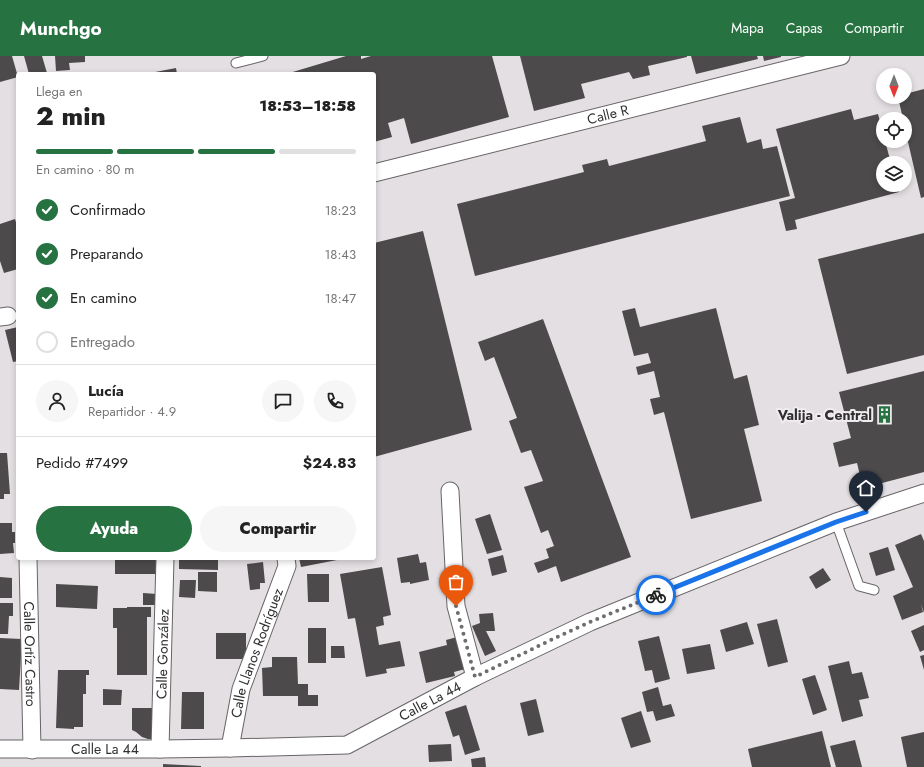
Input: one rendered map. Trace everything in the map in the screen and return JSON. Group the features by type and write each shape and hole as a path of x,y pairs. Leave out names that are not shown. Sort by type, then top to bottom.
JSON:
{"street":[{"name":"Calle R","path":"376,172 841,56"},
{"path":"450,491 456,606 475,677"},
{"name":"Calle La 44","path":"0,749 160,749 347,745 475,677 590,622 836,522 924,493"},
{"name":"Calle Ortíz Castro","path":"28,560 32,750"},
{"name":"Calle González","path":"160,749 165,560"},
{"name":"Calle Llanos Rodríguez","path":"230,748 241,689 287,566 286,560"}],"lane":[{"path":"236,62 263,56"},
{"path":"836,522 859,586 874,590"}],"building":[{"path":"0,56 12,56 17,72 16,78 0,82"},
{"path":"24,56 42,56 47,72 28,72"},
{"path":"55,56 85,56 85,62 69,63 70,70 56,71"},
{"path":"346,56 361,56 361,59 371,56 492,56 509,117 411,144 404,118 388,123 392,137 376,141 376,72 293,72"},
{"path":"520,56 687,57 648,66 650,75 633,79 629,72 581,84 585,98 534,111"},
{"path":"691,56 757,56 758,59 696,74"},
{"path":"763,56 781,56 781,57 764,61"},
{"path":"176,68 177,72 155,72"},
{"path":"924,89 924,197 921,198 909,148 912,148 912,112 901,112 900,104 912,104 912,92"},
{"path":"851,109 854,120 876,114 876,148 887,148 889,156 876,156 876,192 899,192 795,220 797,229 786,231 779,202 795,198 776,129"},
{"path":"740,117 747,143 761,139 763,149 777,146 790,196 475,276 457,204 584,172 582,165 607,159 609,166 706,141 702,126"},
{"path":"15,219 16,222 16,270 4,273 0,261 0,224"},
{"path":"423,231 472,430 376,456 376,243"},
{"path":"924,233 924,355 847,374 818,259"},
{"path":"635,308 640,327 716,308 734,379 747,375 759,425 744,429 762,501 691,519 664,412 654,415 650,399 660,397 654,371 638,375 636,367 651,363 648,353 634,356 622,311"},
{"path":"543,319 631,557 561,582 556,566 538,573 534,563 549,558 546,549 554,546 548,530 541,533 524,487 543,481 531,450 521,453 509,421 517,418 494,357 485,361 478,342"},
{"path":"16,327 16,361 13,362 5,330"},
{"name":"Valija - Central","path":"924,371 924,472 863,488 857,463 839,467 833,443 851,438 839,392"},
{"path":"0,453 7,453 10,494 4,494 4,499 0,499"},
{"path":"490,514 502,550 487,554 475,519"},
{"path":"0,523 12,523 12,532 15,532 15,543 13,543 14,553 0,554"},
{"path":"921,534 924,541 924,613 921,604 923,612 902,620 893,596 913,587 895,545"},
{"path":"888,547 895,570 876,576 869,553"},
{"path":"418,554 420,563 426,562 429,580 410,584 410,582 401,583 397,558"},
{"path":"503,555 507,572 492,576 488,559"},
{"path":"115,560 159,560 158,574 115,574"},
{"path":"179,560 218,560 218,570 179,569"},
{"path":"299,560 337,560 301,567"},
{"path":"263,562 265,583 260,583 260,589 250,590 247,564"},
{"path":"382,567 391,615 383,617 384,625 376,627 379,645 400,641 405,666 386,669 387,673 366,677 355,618 348,619 340,574"},
{"path":"823,568 831,580 816,589 809,577"},
{"path":"198,572 217,572 217,592 198,591"},
{"path":"307,574 329,574 329,602 308,602"},
{"path":"0,577 12,578 12,598 0,598"},
{"path":"180,580 196,580 195,598 179,597"},
{"path":"56,584 98,586 97,609 56,607"},
{"path":"143,593 157,594 157,605 143,605"},
{"path":"0,603 13,603 13,616 9,616 8,634 0,634"},
{"path":"151,607 151,617 147,617 147,675 117,675 117,628 113,628 113,608"},
{"path":"493,613 495,631 486,631 496,651 485,656 472,626 480,623 479,614"},
{"path":"777,619 788,662 768,667 757,624"},
{"path":"747,622 754,644 726,652 720,630"},
{"path":"924,625 924,650 920,652 911,631"},
{"path":"308,628 326,628 326,663 308,663"},
{"path":"216,633 246,633 246,659 216,659"},
{"path":"461,636 469,668 454,672 455,676 426,683 419,652 447,645 446,640"},
{"path":"659,636 670,679 655,683 652,670 645,671 638,641"},
{"path":"0,638 22,639 19,690 0,689"},
{"path":"710,644 715,669 687,674 682,649"},
{"path":"331,646 344,646 345,658 331,658"},
{"path":"924,655 924,670 920,656"},
{"path":"272,657 297,657 298,684 308,684 308,695 318,695 318,706 298,706 298,696 263,696 262,668 272,667"},
{"path":"849,661 852,674 862,672 869,698 859,700 863,716 842,722 828,666"},
{"path":"58,670 89,670 89,675 86,675 86,694 83,694 83,727 74,727 74,729 56,728"},
{"path":"815,675 827,710 813,715 802,679"},
{"path":"658,687 663,706 671,704 675,716 656,721 653,711 647,712 642,692"},
{"path":"103,689 122,690 121,705 103,705"},
{"path":"182,692 204,692 204,729 181,729"},
{"path":"536,699 544,732 528,736 520,703"},
{"path":"466,705 480,750 465,755 459,735 453,737 445,712"},
{"path":"132,708 155,708 155,733 151,739 142,737 132,730"},
{"path":"641,711 651,742 631,748 621,718"},
{"path":"822,731 831,767 752,767 748,749"},
{"path":"924,732 924,767 907,767 901,737"},
{"path":"855,740 862,767 836,767 830,746"},
{"path":"451,744 452,761 429,762 428,745"},
{"path":"485,757 486,767 472,767 471,759"},
{"path":"163,764 201,766 201,767 163,767"}],"way so far":[{"path":"456,606 475,677 590,622 656,595"}],"place":[{"name":"Valija - Central","path":"885,415"}],"route":[{"path":"656,595 836,522 866,512"}]}
